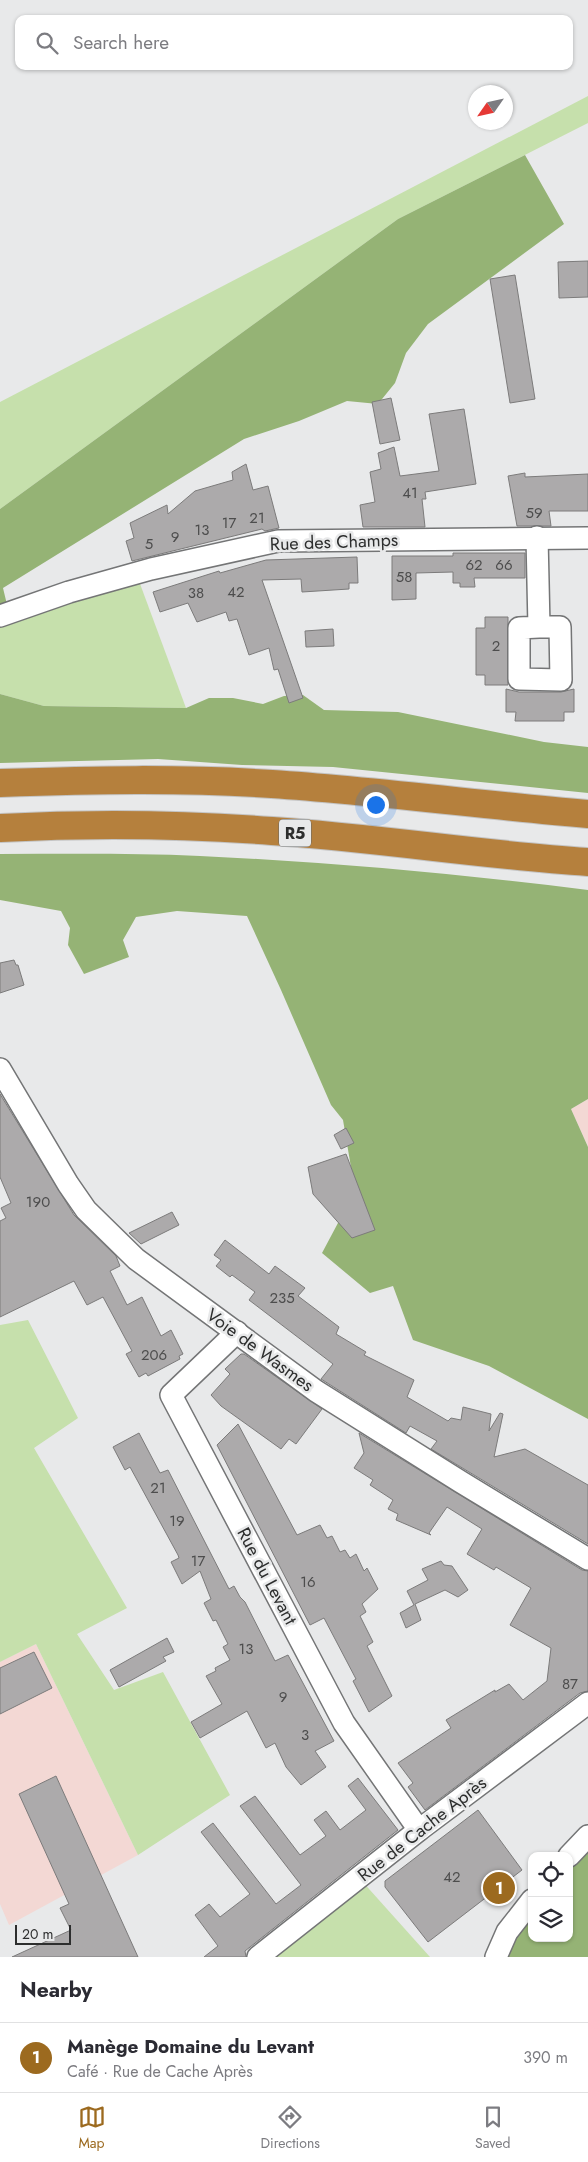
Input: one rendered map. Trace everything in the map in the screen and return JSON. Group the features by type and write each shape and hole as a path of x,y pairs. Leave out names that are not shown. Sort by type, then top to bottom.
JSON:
{"highway":[{"path":"0,783 147,780 272,784 588,814"},
{"name":"R5","path":"0,828 78,824 174,825 272,830 588,862"}],"street":[{"path":"537,537 539,627"},
{"name":"Rue des Champs","path":"0,616 69,592 151,569 278,541 588,538"},
{"name":"Voie de Wasmes","path":"0,1069 68,1184 86,1210 136,1259 207,1312 358,1418 588,1559"},
{"name":"Rue du Levant","path":"237,1332 171,1395 344,1723 419,1830"},
{"name":"Rue de Cache Après","path":"258,1957 419,1830 588,1703"},
{"path":"573,1852 588,1836"},
{"path":"496,1957 507,1932 528,1905"}],"shaded area":[{"path":"588,1099 588,1147 571,1109"},
{"path":"36,1644 138,1855 9,1925 0,1904 0,1662"}],"green space":[{"path":"588,96 588,123 398,219 0,509 0,402"},
{"path":"525,155 564,224 428,324 406,353 395,383 378,404 347,401 299,421 244,439 3,588 9,613 0,616 0,509 398,219"},
{"path":"136,573 186,708 44,706 0,694 0,616"},
{"path":"0,694 44,706 186,708 209,698 233,698 263,704 284,696 303,695 324,710 398,712 544,742 588,747 588,793 333,767 242,765 158,759 0,763"},
{"path":"0,854 150,854 249,859 394,869 588,890 588,1099 571,1109 588,1147 588,1419 489,1366 413,1340 393,1286 370,1293 322,1253 355,1191 343,1120 331,1105 247,916 177,911 136,917 123,940 129,957 84,974 68,945 70,928 61,911 0,900"},
{"path":"28,1320 78,1418 34,1448 127,1608 77,1634 114,1690 163,1672 230,1795 138,1855 36,1644 0,1662 0,1325"},
{"path":"588,1836 588,1957 496,1957 528,1906 528,1942 573,1942 573,1852"},
{"path":"361,1880 430,1957 262,1957"}],"building":[{"path":"588,261 588,297 559,298 558,262"},
{"path":"515,275 535,399 510,403 490,279"},
{"path":"391,398 400,440 380,444 372,402"},
{"path":"464,409 476,484 425,492 426,499 422,499 425,527 363,527 360,505 375,502 370,472 381,469 378,453 394,447 400,476 439,471 429,414"},
{"path":"246,464 253,490 268,486 279,528 265,531 262,529 132,561 126,541 134,538 130,523 167,505 168,514 195,491 233,480 232,472"},
{"path":"525,473 525,477 588,474 588,511 549,511 551,526 517,526 508,476"},
{"path":"453,553 525,553 525,578 474,578 475,587 460,587 460,583 453,583 453,572 416,573 416,599 392,600 392,556 453,556"},
{"path":"357,557 358,583 349,583 349,589 302,592 301,579 262,580 303,698 289,703 278,669 274,670 269,648 249,655 237,619 229,621 226,612 197,622 188,603 160,612 153,592 219,571 220,573 266,560"},
{"path":"485,617 508,617 508,685 485,685 485,675 476,675 476,628 485,628"},
{"path":"333,629 334,646 306,647 305,631"},
{"path":"506,689 519,692 561,692 574,689 574,712 564,712 564,721 515,721 516,712 506,712"},
{"path":"14,960 16,965 18,965 24,985 0,993 0,963"},
{"path":"0,1094 74,1215 116,1256 120,1266 110,1271 127,1305 142,1297 161,1336 171,1330 183,1354 179,1356 180,1359 148,1376 146,1373 139,1377 126,1354 132,1351 103,1297 87,1305 74,1281 0,1317 0,1221 6,1218 1,1208 11,1203 0,1177"},
{"path":"346,1128 354,1143 341,1149 334,1135"},
{"path":"346,1154 375,1230 352,1238 313,1194 308,1167"},
{"path":"172,1212 179,1225 141,1244 129,1233"},
{"path":"225,1240 269,1274 275,1266 305,1288 298,1296 339,1327 336,1334 366,1352 364,1355 414,1380 407,1397 448,1421 451,1418 461,1420 463,1407 491,1414 489,1431 500,1413 503,1414 494,1457 525,1449 588,1485 588,1544 431,1449 437,1441 410,1426 406,1433 321,1379 333,1364 249,1300 255,1292 216,1266 221,1260 214,1255"},
{"path":"241,1354 244,1354 322,1409 296,1444 289,1439 281,1449 221,1406 211,1395 230,1374 225,1369"},
{"path":"238,1424 297,1535 320,1525 327,1538 332,1536 340,1552 345,1550 350,1558 356,1554 364,1571 367,1568 378,1589 362,1604 366,1612 360,1616 373,1642 367,1646 392,1696 369,1712 353,1681 356,1679 324,1618 310,1625 217,1445"},
{"path":"139,1433 160,1473 168,1470 229,1589 234,1586 245,1602 275,1661 288,1655 334,1741 315,1751 326,1767 301,1785 286,1767 275,1743 266,1748 247,1711 200,1738 191,1722 222,1704 206,1676 216,1671 215,1668 230,1660 223,1647 228,1644 216,1620 213,1621 204,1603 211,1599 200,1571 182,1584 171,1562 179,1558 178,1555 130,1467 125,1470 113,1447"},
{"path":"359,1433 582,1570 588,1571 588,1691 580,1693 425,1810 408,1787 413,1783 398,1763 451,1728 446,1720 495,1690 495,1692 509,1684 523,1700 547,1681 551,1648 510,1625 531,1588 496,1567 494,1570 467,1554 482,1529 447,1507 429,1533 431,1535 396,1520 398,1514 388,1509 393,1500 370,1485 373,1480 354,1468 364,1453"},
{"path":"441,1561 444,1565 452,1566 468,1590 458,1597 445,1590 415,1604 421,1620 406,1628 400,1613 414,1605 407,1591 428,1580 422,1569"},
{"path":"167,1638 174,1652 163,1657 166,1661 119,1687 110,1670"},
{"path":"34,1652 52,1688 0,1714 0,1668"},
{"path":"56,1776 138,1957 12,1957 71,1930 60,1908 69,1904 19,1794"},
{"path":"358,1778 398,1830 245,1951 246,1957 204,1957 218,1946 195,1915 209,1904 220,1917 250,1894 201,1832 213,1823 276,1904 301,1885 240,1806 255,1796 300,1855 326,1836 314,1820 326,1811 340,1830 366,1810 348,1786"},
{"path":"478,1810 522,1870 428,1942 385,1887 385,1881"}],"place":[{"name":"Manège Domaine du Levant","path":"499,1888"}]}
